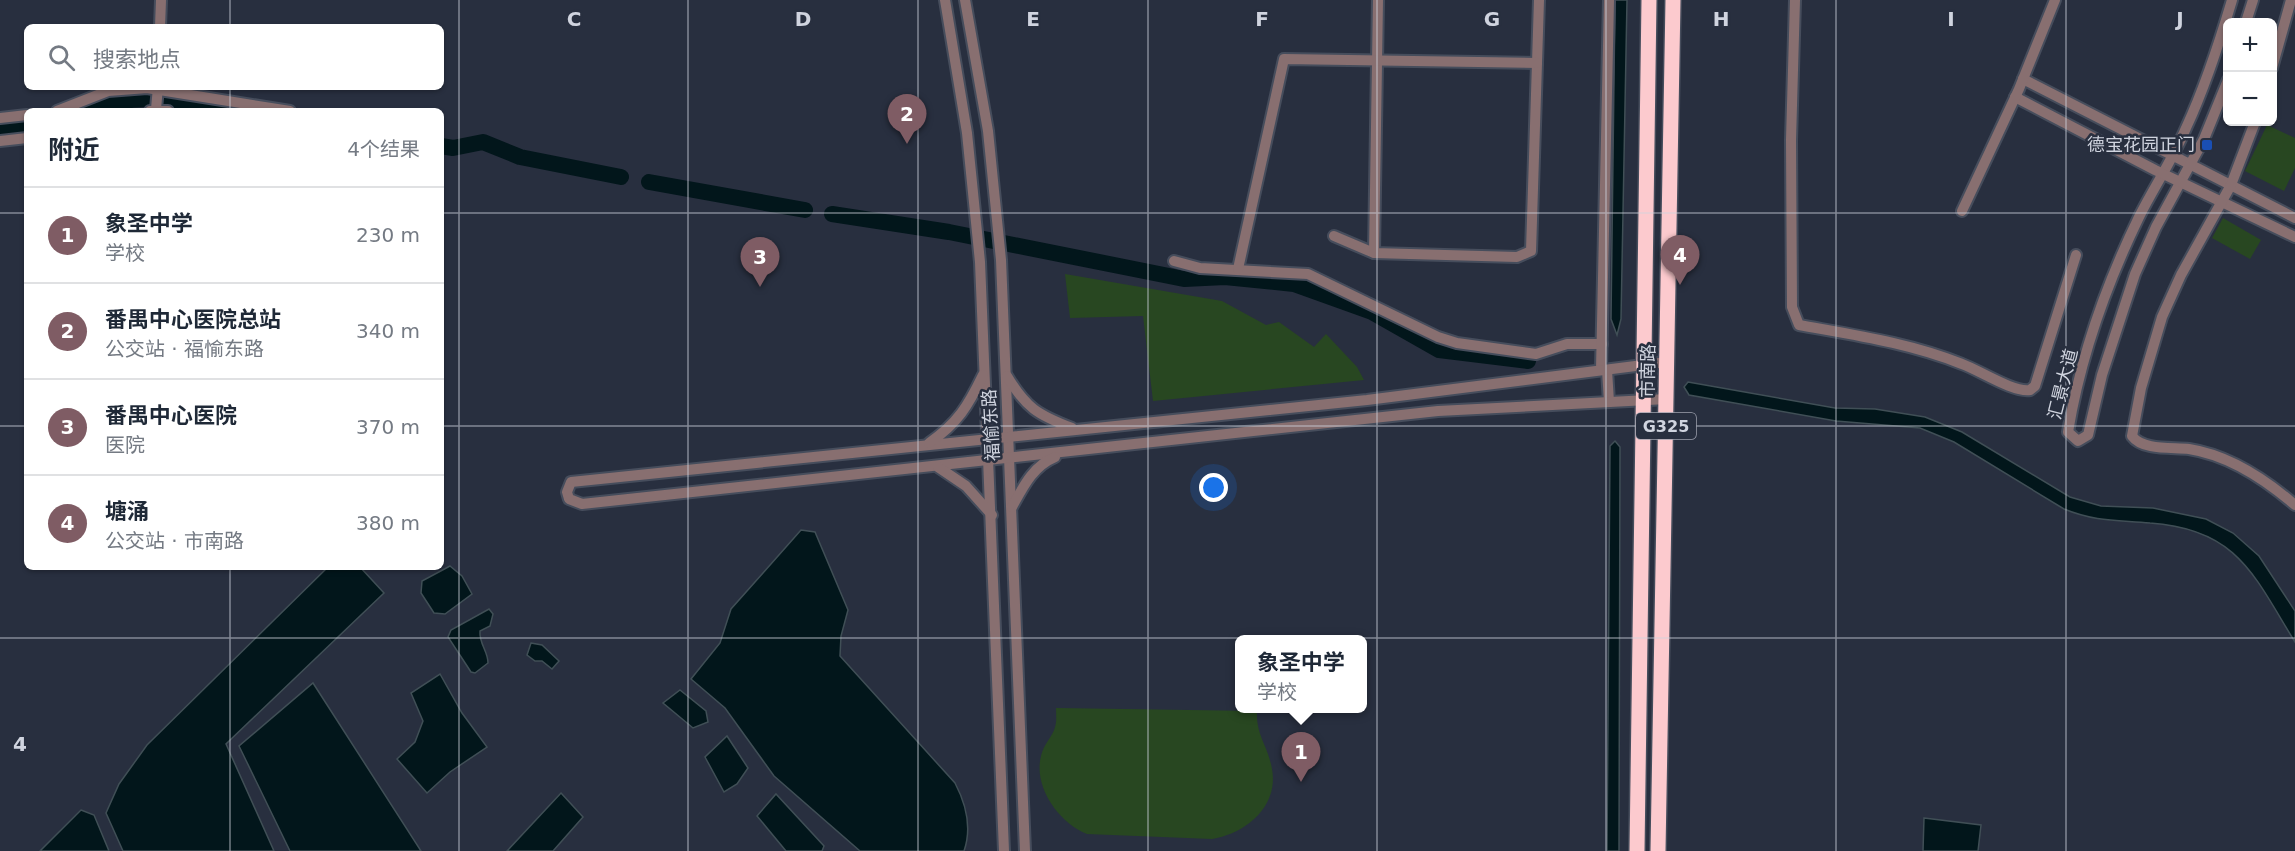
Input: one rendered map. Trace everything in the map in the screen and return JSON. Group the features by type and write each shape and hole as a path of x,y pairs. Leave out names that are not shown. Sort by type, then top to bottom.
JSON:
{"highway":[{"name":"市南路","path":"1637,851 1649,0"},
{"name":"市南路","path":"1658,851 1673,0"},
{"path":"1645,331 1668,330"},
{"path":"1644,435 1666,434"}],"street":[{"path":"160,24 161,0"},
{"name":"福愉东路","path":"945,0 961,90 980,262 990,461 1004,851"},
{"name":"福愉东路","path":"965,0 984,104 1001,260 1025,851"},
{"path":"1374,254 1378,0"},
{"path":"1334,236 1374,254 1517,257 1531,251 1539,0"},
{"path":"1609,0 1602,344 1609,402"},
{"path":"1795,0 1791,308 1799,325 1894,343 1954,360 2018,390 2030,390 2035,386 2076,255"},
{"path":"1962,211 2023,79 2055,0"},
{"name":"汇景大道","path":"2223,92 2204,139 2180,182 2135,274 2102,375 2088,435 2078,441 2068,432 2095,331 2120,260 2186,130 2210,72 2232,0"},
{"path":"2247,18 2253,0"},
{"path":"2277,50 2291,0"},
{"path":"1238,269 1284,58 1538,63"},
{"path":"2023,79 2295,218"},
{"path":"65,108 108,92 141,90"},
{"path":"157,90 158,108"},
{"path":"163,90 272,108"},
{"path":"2015,97 2162,174 2295,237"},
{"path":"0,118 24,115"},
{"path":"2254,126 2231,185 2162,317 2141,388 2132,436 2142,445 2190,449 2212,455 2254,474 2295,505"},
{"path":"0,141 24,138"},
{"path":"1174,261 1200,268 1308,274 1438,337 1457,343 1536,354 1568,344 1602,344"},
{"path":"984,358 1005,357"},
{"path":"1667,362 1367,400 571,482 567,492 569,499 582,504 1438,411 1667,399"},
{"path":"927,444 950,428 968,406 985,372"},
{"path":"1006,373 1026,404 1042,417 1075,429"},
{"path":"1012,507 1025,482 1038,468 1062,453"},
{"path":"937,467 966,486 992,515"}],"green space":[{"path":"2267,126 2295,138 2295,168 2284,191 2245,171"},
{"path":"2223,218 2261,240 2250,259 2212,238"},
{"path":"1065,274 1222,301 1266,325 1279,322 1314,347 1326,334 1357,367 1364,380 1153,401 1143,316 1070,318"},
{"path":"1056,708 1257,713 1258,727 1272,769 1273,783 1270,795 1265,807 1247,825 1212,839 1087,834 1067,822 1058,813 1050,802 1041,780 1041,756 1056,720"}],"shaded area":[{"path":"1615,0 1627,0 1621,319 1617,335 1611,319"},
{"path":"1688,382 1835,408 1875,409 1925,417 1962,432 2070,497 2101,506 2153,508 2206,519 2233,533 2259,556 2295,611 2295,642 2267,596 2240,560 2224,546 2204,535 2180,527 2097,518 2064,509 1954,442 1920,428 1836,421 1689,395 1684,387"},
{"path":"1615,441 1620,447 1619,851 1607,851 1610,446"},
{"path":"801,530 815,532 848,610 841,636 840,656 955,783 967,816 968,834 964,851 860,851 774,776 725,708 691,679 720,643 731,609"},
{"path":"450,566 462,576 472,594 445,614 434,613 421,593 422,581"},
{"path":"325,570 363,570 384,593 226,744 274,851 123,851 106,813 119,784 147,745"},
{"path":"489,609 493,614 490,626 480,631 488,663 475,673 471,672 448,637 451,630"},
{"path":"531,643 542,645 559,661 552,669 542,661 535,661 527,655"},
{"path":"440,674 462,713 487,747 450,772 427,793 397,759 415,742 423,721 411,693"},
{"path":"313,683 421,851 290,851 239,746"},
{"path":"680,690 706,711 708,722 693,728 663,703"},
{"path":"727,736 748,768 737,784 724,792 705,757"},
{"path":"561,793 583,817 553,851 507,851"},
{"path":"776,794 824,846 822,851 786,851 757,816"},
{"path":"81,810 94,815 109,851 40,851"},
{"path":"1924,818 1981,825 1978,851 1923,851"}],"waterway":[{"path":"94,108 142,99 177,101 218,108"},
{"path":"0,127 24,124"},
{"path":"444,146 453,148 483,142 520,157 621,177"},
{"path":"649,182 805,210"},
{"path":"832,214 949,232 1184,279 1225,277 1294,284 1372,312 1439,350 1528,361"}],"place":[{"name":"番禺中心医院总站","path":"907,144"},
{"name":"德宝花园正门","path":"2207,145"},
{"name":"塘涌","path":"1680,285"},
{"name":"番禺中心医院","path":"760,287"},
{"name":"象圣中学","path":"1301,782"}]}
